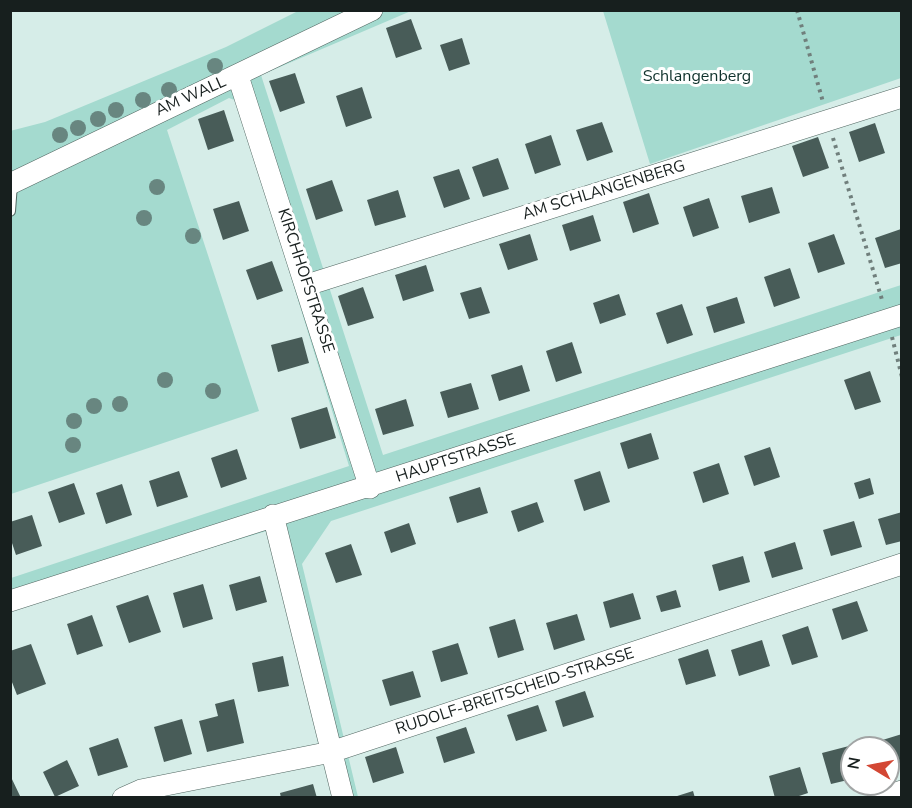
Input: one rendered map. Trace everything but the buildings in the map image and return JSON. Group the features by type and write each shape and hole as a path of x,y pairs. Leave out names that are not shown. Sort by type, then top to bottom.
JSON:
{"street":[{"name":"AM WALL","path":"11,184 372,10"},
{"name":"KIRCHHOFSTRASSE","path":"238,76 307,285 370,488"},
{"name":"AM SCHLANGENBERG","path":"307,285 902,96"},
{"name":"HAUPTSTRASSE","path":"10,601 273,515 370,488 895,317"},
{"path":"273,515 343,798"},
{"name":"RUDOLF-BREITSCHEID-STRASSE","path":"123,798 141,789 331,752 902,564"},
{"path":"880,798 902,791"}],"lane":[{"path":"10,210 11,184"}],"path":[{"path":"797,10 828,121 895,317 902,377"}],"green space":[{"path":"298,11 411,11 261,75 383,455 901,285 901,335 331,521 302,564 358,797 336,797 270,530 16,607 11,589 11,578 349,466 237,101 229,98 167,130 259,411 11,494 10,131 45,122 226,47"},
{"name":"Schlangenberg","path":"603,11 901,11 901,78 650,164"}]}
